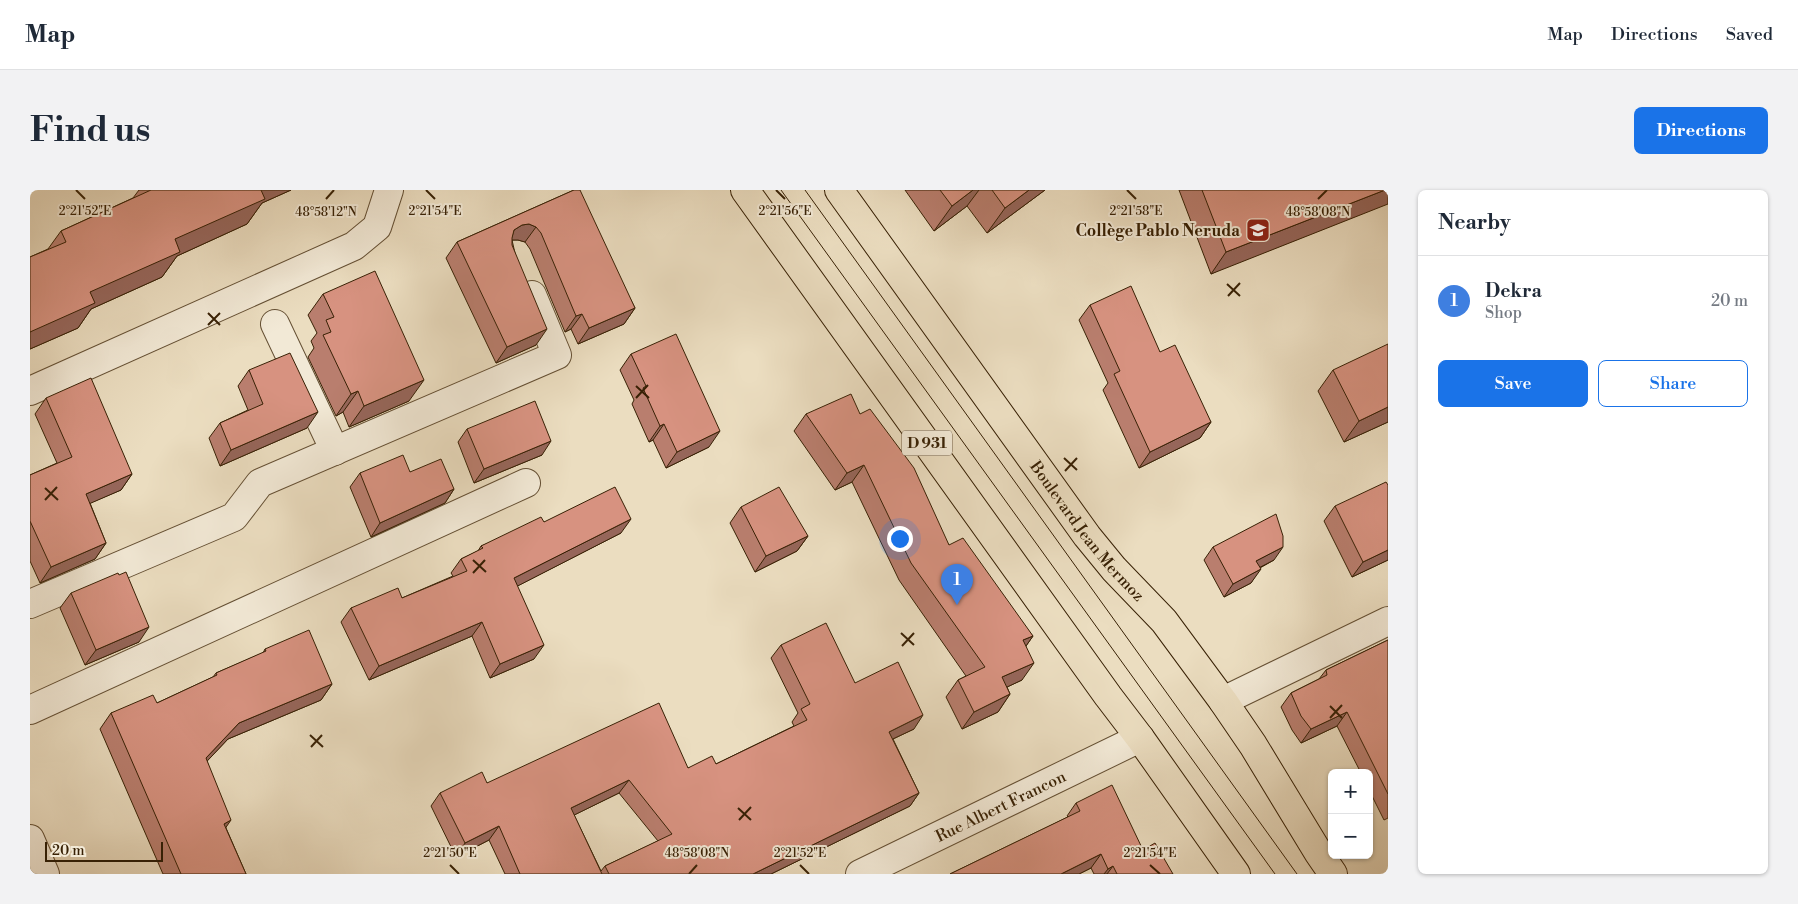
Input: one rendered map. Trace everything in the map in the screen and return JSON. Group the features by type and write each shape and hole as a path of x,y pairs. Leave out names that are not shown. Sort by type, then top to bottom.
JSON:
{"main road":[{"name":"D 931","path":"745,190 1236,874"},
{"name":"Boulevard Jean Mermoz","path":"839,190 1087,536 1114,569 1164,621 1224,701 1333,874"}],"street":[{"path":"30,392 354,246 377,227 389,190"},
{"path":"30,604 234,517 260,483 557,356 524,274"},
{"path":"275,324 335,451"},
{"path":"30,710 526,483"},
{"path":"1224,701 1388,621"},
{"name":"Rue Albert Francon","path":"860,874 1140,738"},
{"path":"30,840 46,874"}],"building":[{"path":"151,190 261,190 265,199 175,239 180,252 90,292 95,303 30,332 30,257 66,242 61,231"},
{"path":"574,190 580,190 635,308 589,328 582,314 576,316 541,233 536,227 529,224 522,225 514,230 512,245 547,329 507,347 457,242"},
{"path":"940,190 973,190 952,206"},
{"path":"992,190 1029,190 1005,208"},
{"path":"1202,190 1385,190 1226,252"},
{"path":"375,271 424,380 364,406 358,391 351,394 323,335 331,332 326,320 334,317 323,294"},
{"path":"1131,286 1160,352 1175,345 1211,422 1150,452 1114,374 1120,371 1090,305"},
{"path":"676,334 720,431 677,452 664,424 660,426 643,388 646,386 631,354"},
{"path":"1388,344 1388,407 1359,421 1333,370"},
{"path":"290,353 318,412 231,450 220,423 263,404 249,370"},
{"path":"91,378 132,474 86,494 106,543 51,567 30,521 30,475 72,457 46,398"},
{"path":"851,394 860,414 870,409 914,468 949,545 963,538 1033,636 1023,640 1034,663 1002,677 1010,694 974,712 958,680 985,667 911,563 864,465 847,473 806,414"},
{"path":"535,401 551,441 484,469 467,429"},
{"path":"403,455 410,472 441,459 454,489 380,523 360,473"},
{"path":"1386,482 1388,485 1388,550 1363,562 1335,506"},
{"path":"615,487 631,519 514,578 544,645 500,664 482,622 379,666 351,608 398,588 402,598 467,571 461,559 483,548 481,546 541,517 544,522"},
{"path":"779,487 808,536 766,556 741,507"},
{"path":"1276,514 1283,536 1283,547 1256,561 1261,569 1233,584 1213,547"},
{"path":"126,572 149,627 96,650 71,593 118,573 119,575"},
{"path":"826,623 855,683 898,662 923,715 889,732 919,793 753,874 609,874 605,866 672,834 629,780 571,808 602,874 520,874 499,826 465,843 440,793 482,772 487,783 659,703 688,768 712,756 716,764 807,720 801,709 810,704 781,645"},
{"path":"309,630 332,684 239,723 206,758 231,820 224,824 246,874 181,874 111,713 153,695 157,703 217,675 216,673 266,651 265,649"},
{"path":"1388,640 1388,794 1347,712 1311,729 1301,716 1291,693 1327,675 1326,670"},
{"path":"1112,785 1143,850 1155,843 1173,874 1117,874 1113,866 1108,869 1101,854 1061,874 950,874 1080,811 1076,803"}],"tram line":[{"path":"781,190 1275,874"},
{"path":"805,190 1297,874"}],"place":[{"name":"Collège Pablo Neruda","path":"1258,230"},
{"name":"Dekra","path":"957,605"}]}
